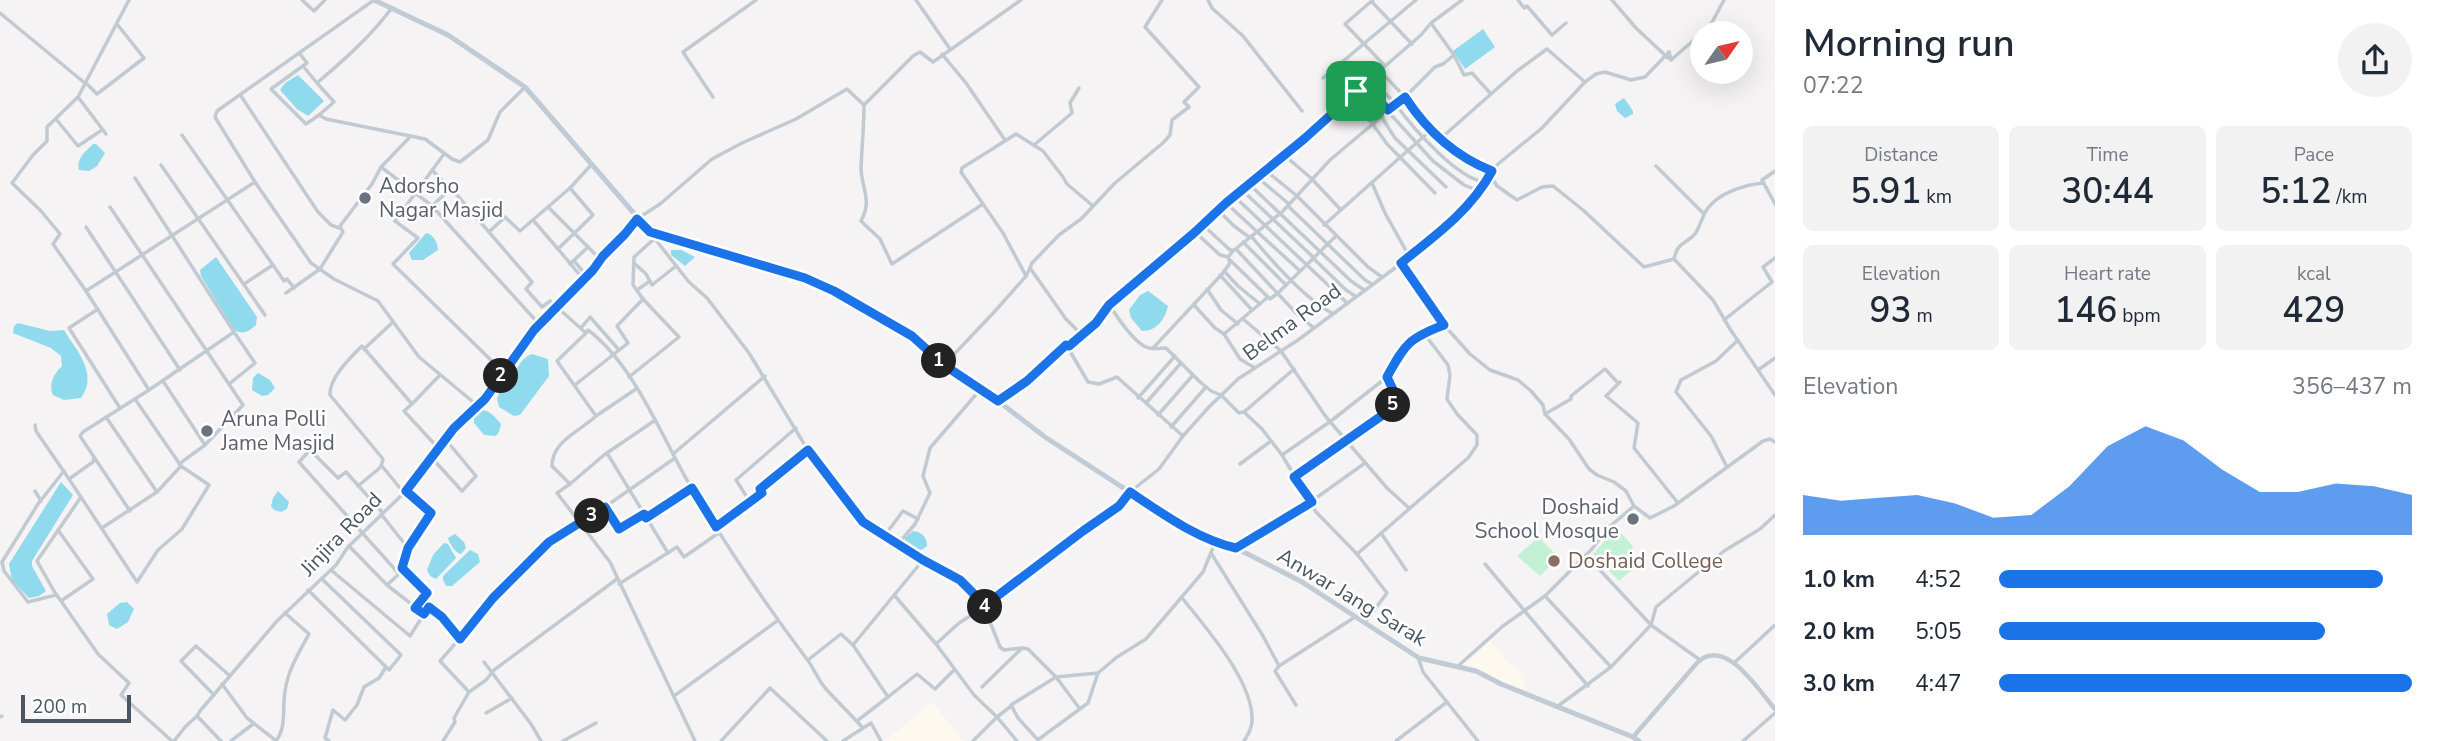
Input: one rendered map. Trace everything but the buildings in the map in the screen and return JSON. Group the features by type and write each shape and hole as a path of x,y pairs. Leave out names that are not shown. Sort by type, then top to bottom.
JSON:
{"main road":[{"name":"Anwar Jang Sarak","path":"374,0 465,44 525,87 650,232 805,278 834,291 912,336 944,365 979,391 998,401 1045,437 1165,515 1215,543 1236,548 1302,582 1419,657 1476,671 1634,739"}],"street":[{"path":"129,0 78,97 47,127 47,141 12,183 60,234 53,244 149,390"},
{"path":"302,0 314,11 325,0"},
{"path":"374,0 217,111 215,117 255,182 312,263 378,301 419,357 478,406"},
{"path":"713,97 683,52 757,0"},
{"path":"916,0 950,49"},
{"path":"983,204 892,264 880,240 861,221 868,201 861,171 864,105 913,56 920,52 931,62 1021,0"},
{"path":"944,365 1026,276 1032,263 1115,183 1164,142 1170,135 1172,120 1189,107 1184,102 1199,87 1145,27 1162,0"},
{"path":"1208,0 1212,8 1243,36 1303,111"},
{"path":"1385,66 1345,24 1372,0 1412,44"},
{"path":"1323,78 1416,0"},
{"path":"998,401 1027,381 1066,345 1069,346 1096,323 1109,305 1412,44 1431,23 1462,0"},
{"path":"1518,0 1524,8 1527,6 1552,35 1566,23"},
{"path":"1612,0 1636,28 1668,58 1669,52"},
{"path":"1669,52 1671,60 1710,26 1724,0"},
{"path":"317,83 345,60 391,9"},
{"path":"1,12 97,94 144,58 117,24"},
{"path":"1431,23 1454,55 1464,75 1472,73 1490,94"},
{"path":"1439,140 1490,94 1547,49 1585,82 1596,74 1605,72 1631,80 1645,77 1669,52"},
{"path":"300,54 307,63 271,89 306,124 334,102 303,66"},
{"path":"942,54 966,83 1005,141"},
{"path":"1154,347 1224,271 1235,249 1282,212 1311,178 1405,97 1435,67 1454,55"},
{"path":"1380,71 1405,97 1439,140 1468,161 1491,173 1497,186 1517,200 1542,187 1553,186 1583,209 1644,267 1674,259"},
{"path":"1371,79 1396,104 1423,138 1466,174 1486,182"},
{"name":"Belma Road","path":"936,644 959,622 984,607 1119,506 1130,492 1158,469 1183,436 1221,395 1409,257 1460,215 1510,152 1542,128 1585,82"},
{"path":"1364,85 1416,144 1456,179 1479,191"},
{"path":"319,115 326,119 425,139 444,154 460,162 488,140 500,112 525,87"},
{"path":"1034,145 1072,113 1070,103 1079,88"},
{"name":"Jinjira Road","path":"173,741 285,613 331,570 349,545 405,492 454,428 478,406 539,324 585,278 637,219 660,204 712,159 796,119 844,90 849,89 860,104 864,105"},
{"path":"1356,91 1381,116 1395,138 1446,187"},
{"path":"241,96 318,212 343,233 320,269 286,293"},
{"path":"78,97 106,134"},
{"path":"1348,99 1435,193"},
{"path":"57,119 78,146 102,130"},
{"path":"1324,225 1431,130"},
{"path":"1026,276 1003,233 961,172 962,168 1016,134 1034,145 1050,160 1066,184 1093,206"},
{"path":"182,135 284,281 288,279 294,288"},
{"path":"340,228 381,167 411,135"},
{"path":"444,154 395,221 418,238 393,264 504,372"},
{"path":"1284,155 1311,178 1341,210"},
{"path":"161,165 265,315"},
{"path":"489,232 505,217 520,231 570,188 591,165"},
{"path":"1656,166 1704,214"},
{"path":"381,167 432,205 539,324"},
{"path":"432,170 451,188 532,282 526,289 542,307 550,301 586,333"},
{"path":"1265,170 1297,196 1324,225 1382,277"},
{"path":"1775,171 1762,180 1775,204"},
{"path":"1257,177 1372,284"},
{"path":"135,178 255,363 229,384"},
{"path":"86,291 255,182"},
{"path":"1373,183 1385,213 1409,257"},
{"path":"1674,259 1678,246 1693,236 1704,214 1716,200 1741,188 1763,183"},
{"path":"1249,184 1282,212 1320,252 1364,289"},
{"path":"432,205 451,188"},
{"path":"558,249 593,215 570,188"},
{"path":"1242,190 1355,296"},
{"path":"1234,196 1346,302"},
{"path":"1226,203 1300,271"},
{"path":"102,528 157,492 180,465 205,445 243,405 110,207"},
{"path":"548,207 600,259"},
{"path":"1219,210 1323,309 1332,313"},
{"path":"533,220 585,278"},
{"path":"1203,225 1230,250 1235,249 1297,314 1314,328"},
{"path":"86,227 180,370"},
{"path":"650,232 676,266 707,298 765,376 808,450 863,522 960,580 977,597 983,611 984,607"},
{"path":"1195,232 1220,255 1229,259 1268,297"},
{"path":"1224,334 1260,303 1278,293 1336,236"},
{"path":"629,377 679,337 633,285 634,257 654,239"},
{"path":"1243,242 1286,285"},
{"path":"572,262 588,247"},
{"path":"1724,320 1772,282 1763,267 1775,258"},
{"path":"1674,259 1713,300 1775,395"},
{"path":"634,263 646,274 652,285 676,266"},
{"path":"1401,263 1444,325 1470,354 1490,370 1518,380 1539,399 1545,414 1569,439 1589,470 1620,486 1634,506 1650,518 1678,503 1763,441 1774,440"},
{"path":"244,284 273,265"},
{"path":"1030,268 1066,319 1082,335"},
{"path":"1224,271 1260,303"},
{"path":"1220,275 1253,310"},
{"path":"637,290 650,281"},
{"path":"1207,289 1221,310 1238,324"},
{"path":"575,385 628,343 617,326 643,299"},
{"path":"1194,304 1215,328 1224,334 1240,359 1255,368"},
{"path":"1109,305 1120,322 1138,340 1150,348 1166,348 1206,387 1221,395 1239,412 1244,412 1262,429 1282,455 1316,512 1357,554 1387,593 1364,624"},
{"path":"98,309 69,328 120,408"},
{"path":"580,328 590,317 619,350"},
{"path":"1243,319 1280,351 1309,394 1365,463 1409,508"},
{"path":"364,349 392,323"},
{"path":"1282,455 1387,377 1405,344 1423,332 1444,325"},
{"path":"596,416 557,361 588,330 600,339 629,377 692,488 777,621 808,660 824,687 863,728"},
{"path":"130,510 80,436 234,332"},
{"path":"1357,554 1468,457 1477,445 1477,435 1447,399 1450,375 1448,365 1423,332"},
{"path":"1727,467 1711,436 1676,392 1676,386 1681,380 1716,361 1738,340"},
{"path":"1066,345 1088,382 1099,384 1117,377 1183,436"},
{"path":"358,486 381,466 383,459 330,395 329,388 362,346 412,404"},
{"path":"1138,398 1175,356"},
{"path":"1758,370 1775,358"},
{"path":"1146,403 1181,363"},
{"path":"1244,412 1294,369"},
{"path":"1545,414 1571,399 1605,369 1619,383 1606,397 1638,423 1634,448 1678,503"},
{"path":"439,449 404,411 440,375"},
{"path":"1158,415 1193,375"},
{"path":"469,692 440,661 493,598 549,542 605,507 674,456 765,376"},
{"path":"1294,477 1387,412 1398,400 1387,377"},
{"path":"163,381 205,445"},
{"path":"1171,427 1206,387"},
{"path":"570,484 552,466 552,455 557,446 636,389"},
{"path":"898,544 918,519 930,493 923,476 930,448 979,391"},
{"path":"35,425 36,431 137,582 158,550 182,529 209,485 180,465 135,399"},
{"path":"106,417 157,492"},
{"path":"654,421 607,453 557,494 610,562 695,741"},
{"path":"750,502 736,480 796,428"},
{"path":"432,458 462,491 476,476 446,440"},
{"path":"1240,464 1271,441"},
{"path":"387,585 399,574 299,462 310,450 338,478 346,472 408,548"},
{"path":"716,527 762,493 760,489 808,450"},
{"path":"607,453 668,553"},
{"path":"69,479 93,462 94,457"},
{"path":"1236,548 1312,502 1365,463"},
{"path":"381,466 405,492 431,513 408,548 402,568 427,593 415,608"},
{"path":"57,595 28,602 4,571 2,562 41,501 64,471"},
{"path":"605,507 619,529 692,488"},
{"path":"35,491 41,501"},
{"path":"81,497 37,561 98,654 129,683 121,695 173,741"},
{"path":"1458,666 1497,631 1545,596 1586,555 1608,528 1634,506"},
{"path":"885,535 903,511 918,519"},
{"path":"1557,707 1611,667 1651,625 1656,607 1724,551 1775,515"},
{"path":"58,530 93,579 61,601"},
{"path":"443,741 469,692 486,680 492,671 618,581 677,547 684,556 720,532"},
{"path":"1381,533 1406,570"},
{"path":"1011,705 1018,718 1038,740 1088,703 1098,673 1146,639 1182,599 1203,572 1215,543"},
{"path":"349,545 387,585 424,614"},
{"path":"1211,553 1279,666"},
{"path":"1586,555 1651,625 1700,660"},
{"path":"853,645 923,560"},
{"path":"1485,564 1588,686"},
{"path":"331,570 410,636 429,607 460,639"},
{"path":"308,590 389,670 401,655 321,579"},
{"path":"895,596 936,644 974,695 1017,741"},
{"path":"1545,596 1611,667"},
{"path":"1182,599 1213,637 1241,682 1251,708 1252,724 1244,741"},
{"path":"984,607 1000,647 1004,650 1030,650 1056,677 1080,709"},
{"path":"222,684 238,708 276,741 284,718 285,692 295,659 309,634 285,613"},
{"path":"1296,705 1275,671 1355,617"},
{"path":"674,696 777,621"},
{"path":"1734,663 1775,625"},
{"path":"808,660 841,634 853,645 888,697"},
{"path":"214,695 181,661 196,646 229,676"},
{"path":"982,687 1022,648"},
{"path":"1634,739 1700,660 1707,655 1722,655 1734,663 1775,711 1743,741"},
{"path":"1419,657 1423,672 1478,741"},
{"path":"484,662 541,741"},
{"path":"329,741 325,738 333,710 345,720 357,705 364,687 379,678 386,667"},
{"path":"857,721 917,674 935,689 954,671"},
{"path":"973,741 1011,705 1056,677 1098,673"},
{"path":"721,741 770,688 827,741"},
{"path":"486,713 512,698"},
{"path":"1396,741 1447,702"},
{"path":"197,716 221,741"},
{"path":"232,741 254,723"},
{"path":"563,741 596,723"},
{"path":"843,741 870,723 881,741"}],"shaded area":[{"path":"1490,641 1514,669 1517,668 1521,673 1519,675 1526,683 1523,685 1525,691 1463,667"},
{"path":"932,702 964,741 885,741"}],"green space":[{"path":"1616,528 1632,545 1637,566 1619,581 1593,554"},
{"path":"1539,537 1555,554 1553,563 1540,576 1517,556"}],"water":[{"path":"1483,29 1495,47 1465,69 1453,51"},
{"path":"298,75 324,101 308,116 297,109 280,90 285,83"},
{"path":"1624,98 1633,111 1633,114 1625,118 1617,111 1615,104"},
{"path":"93,144 105,153 97,166 89,171 79,170 80,159"},
{"path":"426,233 435,239 438,250 423,260 412,260 409,253"},
{"path":"671,250 681,250 695,257 685,266 671,255"},
{"path":"216,257 257,317 256,325 246,332 234,330 201,276 200,270"},
{"path":"1148,291 1168,306 1160,323 1152,329 1142,331 1131,318 1129,310 1140,295"},
{"path":"18,323 50,331 64,330 87,371 86,389 81,398 64,400 53,395 52,383 62,366 61,356 51,348 13,333 14,326"},
{"path":"532,354 548,359 549,376 520,415 514,416 499,407 497,399 499,393 505,392 523,360"},
{"path":"258,373 270,380 275,388 268,395 262,396 252,390 253,378"},
{"path":"481,410 490,413 501,424 496,436 484,435 474,423 474,415"},
{"path":"61,482 73,495 32,561 32,566 46,591 29,598 12,580 9,564"},
{"path":"278,491 289,502 287,509 281,512 271,506"},
{"path":"913,531 925,538 927,546 922,550 904,547 905,538"},
{"path":"455,534 464,542 466,548 461,554 453,548 448,538"},
{"path":"444,543 448,544 456,558 436,579 430,576 427,570 433,555"},
{"path":"470,550 478,554 480,562 452,586 446,586 443,576"},
{"path":"127,602 134,609 128,622 117,629 109,625 107,614 120,603"}],"place":[{"name":"Adorsho Nagar Masjid","path":"365,198"},
{"name":"Aruna Polli Jame Masjid","path":"207,431"},
{"name":"Doshaid School Mosque","path":"1633,519"},
{"name":"Doshaid College","path":"1554,561"}],"route":[{"path":"1364,85 1388,110 1405,97 1439,140 1468,161 1492,171 1460,215 1401,263 1444,325 1423,332 1405,344 1387,377 1398,400 1387,412 1294,477 1312,502 1236,548 1215,543 1130,492 1119,506 988,603 983,611 977,597 960,580 863,522 808,450 760,489 762,493 716,527 692,488 646,518 644,514 619,529 605,507 549,542 493,598 460,639 442,617 429,607 424,614 415,608 427,593 402,568 407,559 408,548 431,513 406,491 454,428 485,399 534,330 593,270 637,219 650,232 805,278 834,291 912,336 944,365 979,391 998,401 1027,381 1066,345 1069,346 1096,323 1109,305 1304,139 1356,91 1364,85"}]}
